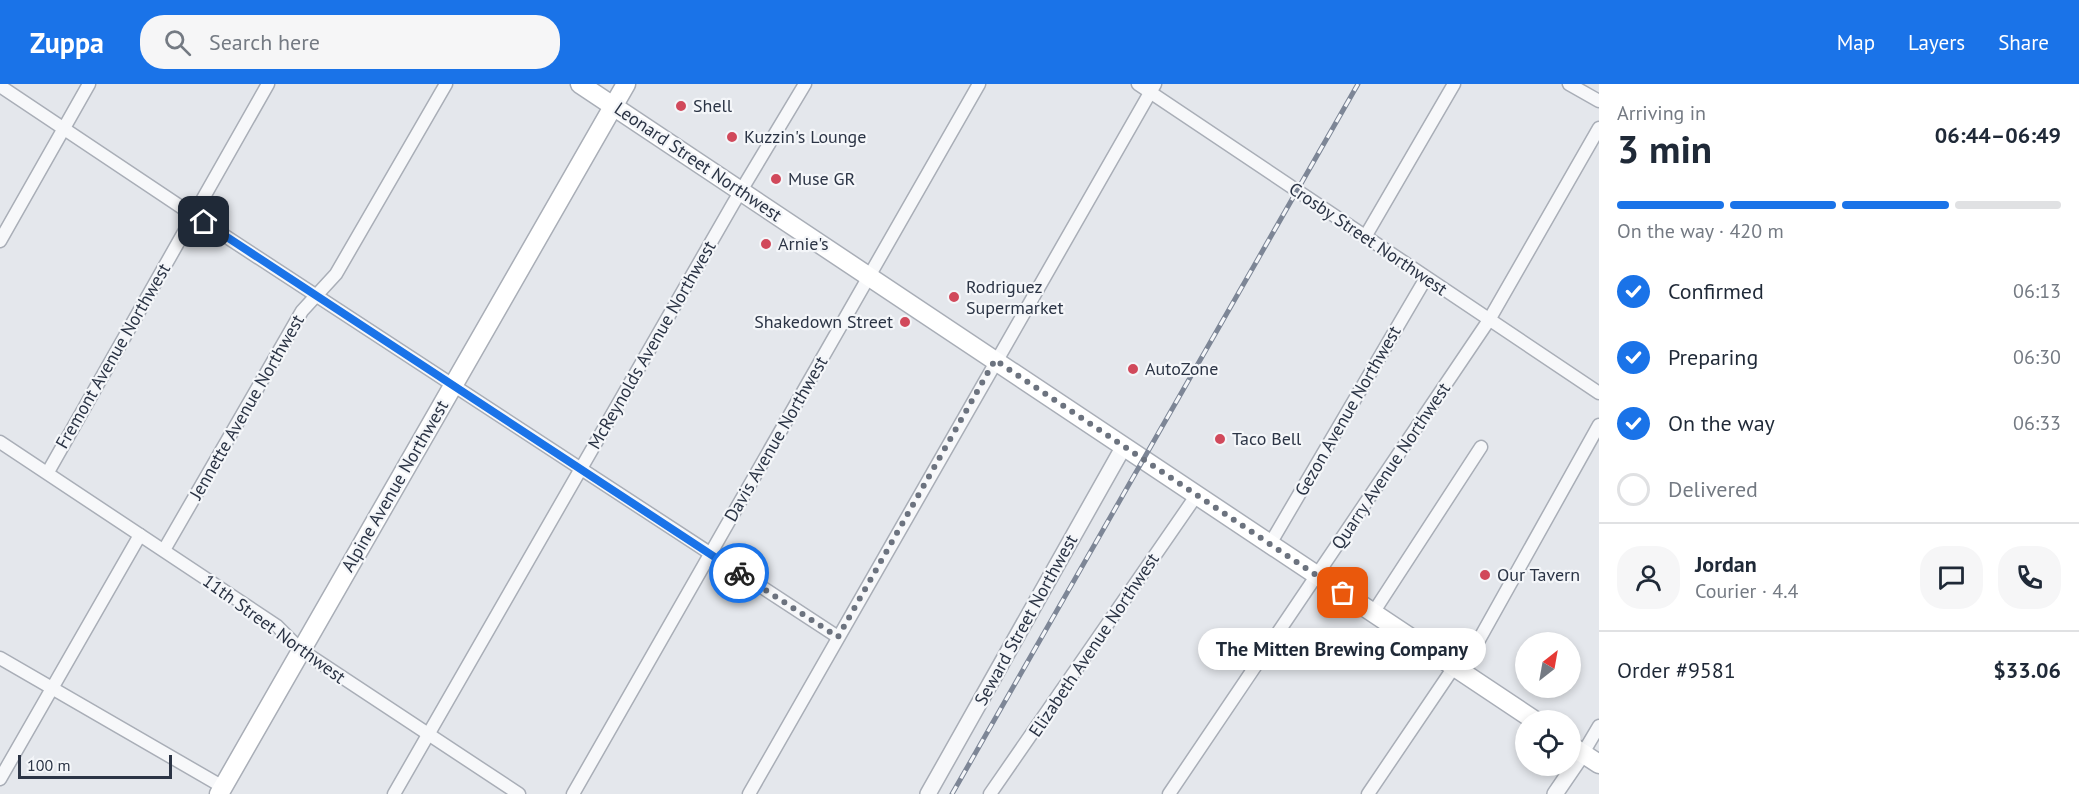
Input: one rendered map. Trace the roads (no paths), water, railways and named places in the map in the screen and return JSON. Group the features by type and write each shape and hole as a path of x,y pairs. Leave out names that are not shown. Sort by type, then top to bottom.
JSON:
{"main road":[{"name":"Leonard Street Northwest","path":"580,84 1519,710"},
{"name":"Alpine Avenue Northwest","path":"221,790 626,84"},
{"path":"1581,752 1599,764"}],"street":[{"path":"0,241 89,84"},
{"name":"Fremont Avenue Northwest","path":"48,472 268,84"},
{"name":"Jennette Avenue Northwest","path":"164,550 302,311 336,274 446,84"},
{"name":"McReynolds Avenue Northwest","path":"394,794 741,190 805,84"},
{"name":"Davis Avenue Northwest","path":"573,794 979,84"},
{"name":"Crosby Street Northwest","path":"1138,84 1152,88 1365,237 1599,393"},
{"path":"1365,237 1454,84"},
{"path":"1569,84 1599,101"},
{"path":"0,86 838,637"},
{"path":"749,794 1152,88"},
{"name":"Quarry Avenue Northwest","path":"1169,794 1489,320 1599,129"},
{"name":"Gezon Avenue Northwest","path":"1270,544 1426,278"},
{"path":"1368,794 1458,669 1599,425"},
{"name":"11th Street Northwest","path":"0,442 277,626 301,650 519,794"},
{"name":"Seward Street Northwest","path":"928,794 1124,446"},
{"path":"1373,613 1481,447"},
{"name":"Elizabeth Avenue Northwest","path":"990,794 1196,496"},
{"path":"0,778 140,534"},
{"path":"0,658 221,790"},
{"path":"1581,745 1599,726"},
{"path":"1555,794 1564,776"}],"railway":[{"path":"952,794 1358,84"}],"place":[{"name":"Shell","path":"681,106"},
{"name":"Kuzzin's Lounge","path":"732,137"},
{"name":"Muse GR","path":"776,179"},
{"name":"Arnie's","path":"766,244"},
{"name":"Rodriguez Supermarket","path":"954,297"},
{"name":"Shakedown Street","path":"905,322"},
{"name":"AutoZone","path":"1133,369"},
{"name":"Taco Bell","path":"1220,439"},
{"name":"Our Tavern","path":"1485,575"},
{"name":"The Mitten Brewing Company","path":"1343,593"}]}
